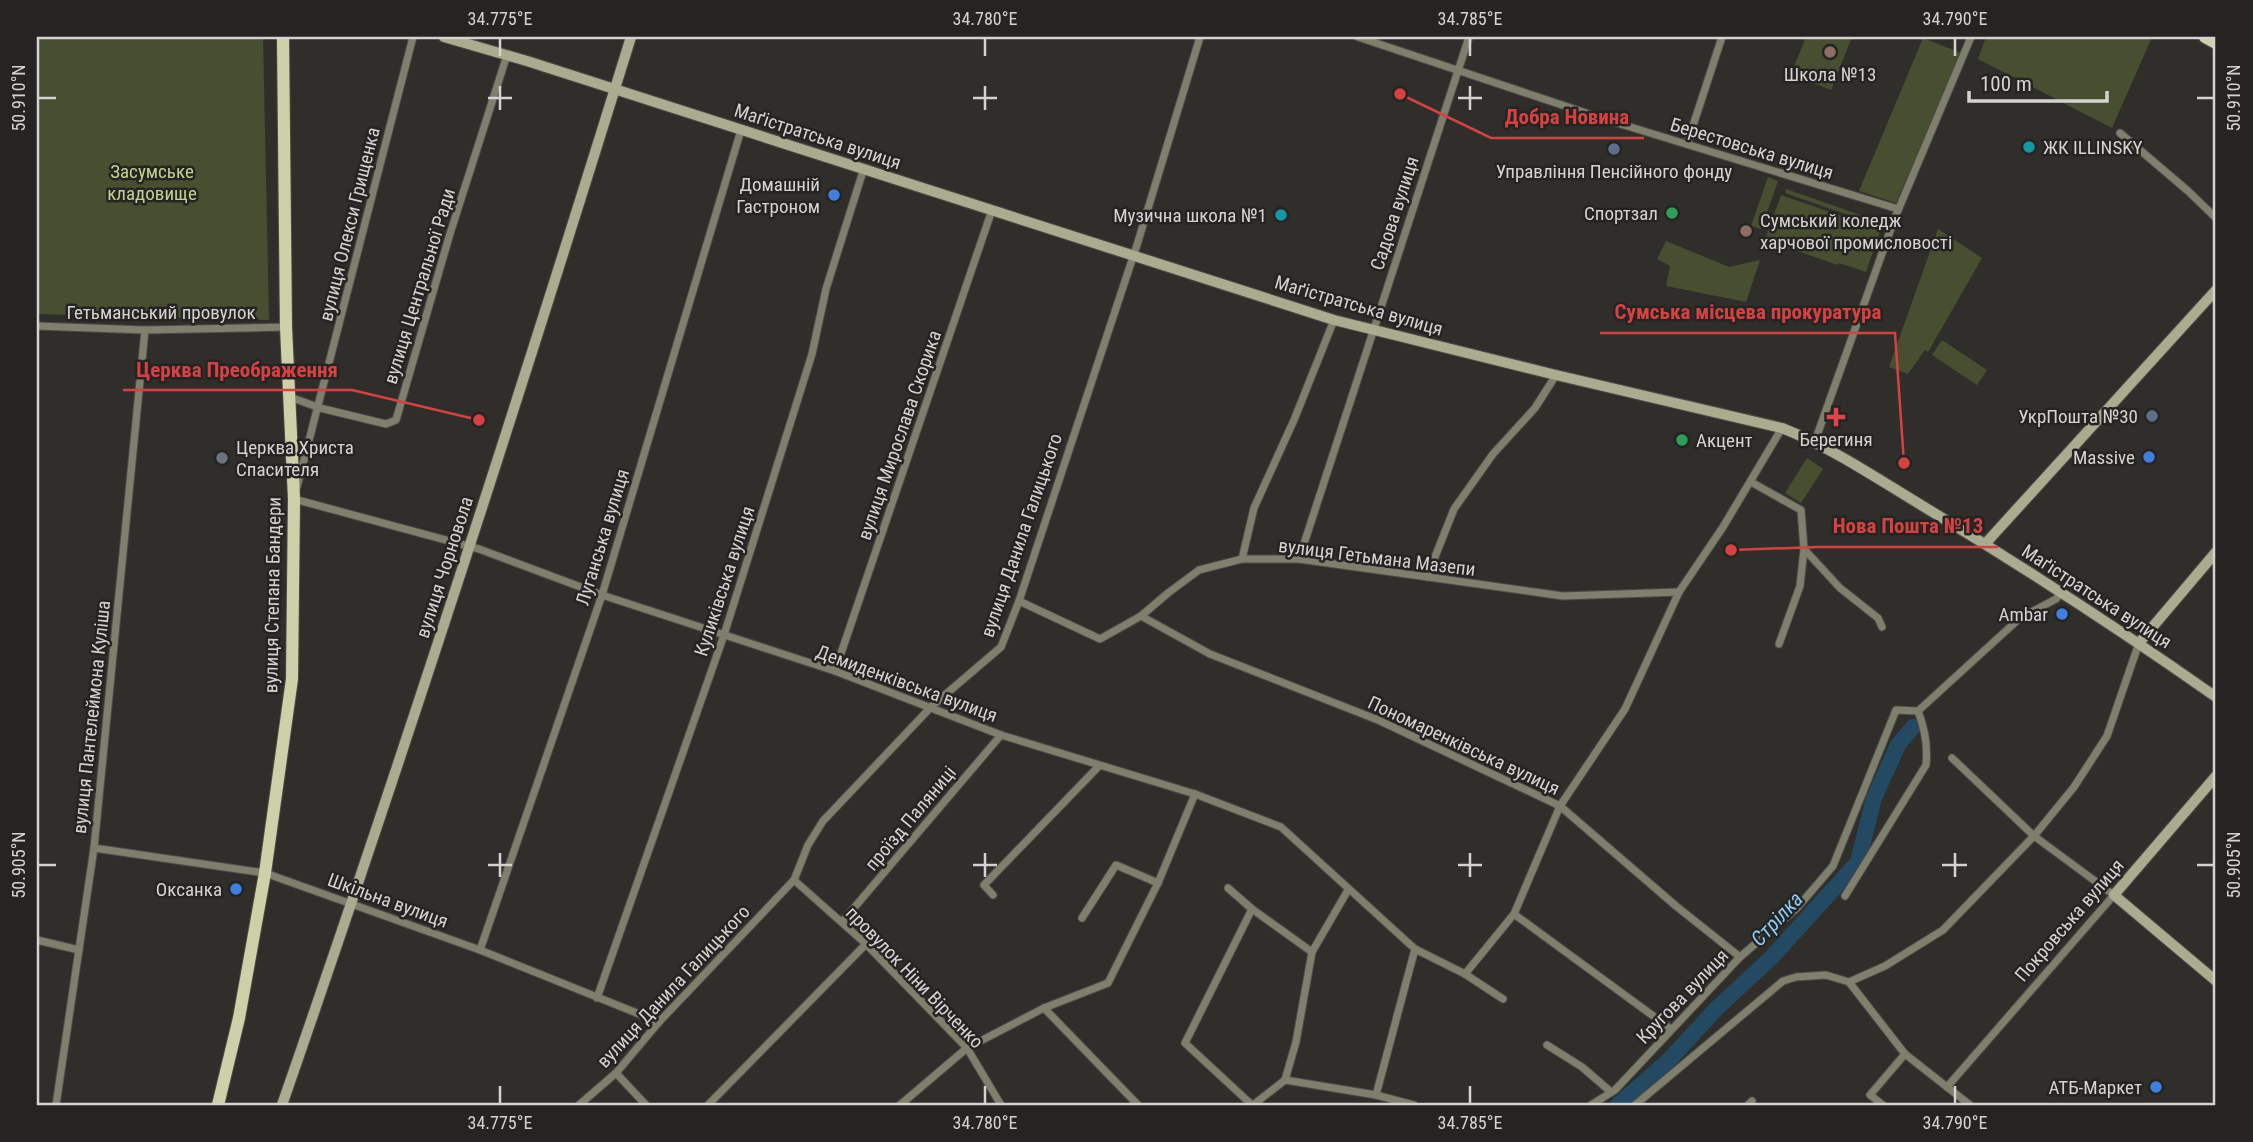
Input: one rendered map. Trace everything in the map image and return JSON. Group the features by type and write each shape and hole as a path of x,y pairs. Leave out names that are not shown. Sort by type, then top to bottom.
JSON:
{"main road":[{"name":"вулиця Степана Бандери","path":"218,1105 239,1018 265,873 292,680 294,499 286,327 283,37"},
{"path":"2205,37 2216,43"}],"street":[{"name":"вулиця Олекси Грищенка","path":"294,499 320,408 413,37"},
{"name":"Маґістратська вулиця","path":"444,37 1134,254 1334,320 1782,428 1815,440 1985,544 2139,643 2216,698"},
{"name":"вулиця Чорновола","path":"282,1105 353,904 470,546 631,37"},
{"name":"вулиця Данила Галицького","path":"579,1105 616,1073 659,1022 794,880 808,845 823,821 932,706 1001,647 1019,601 1134,254 1200,37"},
{"name":"Берестовська вулиця","path":"1358,37 1687,144 1898,209"},
{"name":"Садова вулиця","path":"1299,559 1469,37"},
{"path":"1687,144 1722,37"},
{"path":"1815,440 1898,209 1971,37"},
{"name":"вулиця Центральної Ради","path":"290,397 320,408 386,424 396,420 449,237 507,55"},
{"name":"Луганська вулиця","path":"480,950 602,595 741,130"},
{"path":"2120,133 2216,218"},
{"name":"Куликівська вулиця","path":"597,998 724,635 812,354 825,289 864,169"},
{"name":"вулиця Мирослава Скорика","path":"835,671 992,210"},
{"path":"1985,544 2216,290"},
{"path":"1241,559 1254,508 1294,420 1334,320"},
{"name":"Гетьманський провулок","path":"37,326 145,330 286,327"},
{"name":"вулиця Пантелеймона Куліша","path":"56,1105 94,848 145,330"},
{"path":"1427,577 1454,509 1493,454 1535,408 1556,375"},
{"path":"1465,974 1514,914 1560,806 1625,709 1679,592 1723,527 1782,428"},
{"path":"1751,482 1801,510 1804,550 1800,586 1779,644"},
{"name":"Демиденківська вулиця","path":"294,499 470,546 602,595 835,671 1001,734 1195,794 1281,827 1415,949 1465,974 1503,999"},
{"path":"1804,550 1840,588 1878,618 1882,627"},
{"path":"1849,982 1885,966 1943,930 2034,836 2074,787 2108,736 2139,643 2216,552"},
{"name":"вулиця Гетьмана Мазепи","path":"1019,601 1100,639 1141,616 1199,570 1241,559 1299,559 1563,596 1679,592"},
{"path":"1846,896 1926,765 1927,749 1919,711 2020,618 2056,599 2060,594"},
{"name":"Пономаренківська вулиця","path":"1141,616 1210,654 1378,720 1560,806 1740,957"},
{"name":"Кругова вулиця","path":"1591,1105 1611,1092 1740,957 1797,908 1833,866 1896,710 1919,711"},
{"name":"проїзд Паляниці","path":"842,922 1001,734"},
{"path":"1952,758 2034,836 2114,895 2216,981"},
{"path":"993,895 984,886 1099,766"},
{"name":"Покровська вулиця","path":"1947,1087 2216,776"},
{"path":"900,1105 967,1048 1044,1008 1108,983 1158,883 1195,794"},
{"name":"Шкільна вулиця","path":"94,848 265,873 480,950 659,1022"},
{"path":"1082,918 1116,865 1158,883"},
{"name":"провулок Ніни Вірченко","path":"794,880 866,944 967,1048 1001,1105"},
{"path":"1228,888 1252,909 1312,952"},
{"path":"1252,909 1185,1044 1253,1105 1285,1080 1296,1042 1312,952 1349,890"},
{"path":"1514,914 1671,1029"},
{"path":"37,940 79,950"},
{"path":"708,1105 866,944"},
{"path":"1376,1096 1415,949"},
{"path":"1635,1105 1783,981 1796,976 1826,975 1849,982 1905,1054 1970,1105"},
{"path":"1044,1008 1138,1105"},
{"path":"1547,1045 1582,1067 1611,1092"},
{"path":"1883,1105 1871,1096 1905,1054"},
{"path":"616,1073 646,1105"},
{"path":"1285,1080 1414,1105"}],"green space":[{"name":"Засумське кладовище","path":"37,37 263,37 269,320 37,314"},
{"path":"1806,37 1852,37 1831,90 1791,74"},
{"path":"1986,37 2152,37 2112,128 1978,59"},
{"path":"1923,38 1961,53 1896,203 1859,191"},
{"path":"1768,177 1778,181 1761,229 1751,226"},
{"path":"1786,189 1883,223 1866,272 1765,240 1781,195 1853,220 1854,217 1785,193"},
{"path":"1938,229 1982,258 1928,352 1925,350 1908,374 1889,367"},
{"path":"1666,241 1729,267 1760,260 1746,302 1666,286 1670,266 1657,259"},
{"path":"1942,340 1987,370 1977,385 1932,355"},
{"path":"1807,458 1823,469 1801,503 1785,493"}],"waterway":[{"name":"Стрілка","path":"1618,1105 1669,1060 1717,1008 1771,958 1858,862 1874,798 1898,745 1913,727"}],"place":[{"name":"Школа №13","path":"1830,52"},
{"name":"Добра Новина","path":"1400,94"},
{"name":"ЖК ILLINSKY","path":"2029,147"},
{"name":"Управління Пенсійного фонду","path":"1614,149"},
{"name":"Домашній Гастроном","path":"834,195"},
{"name":"Спортзал","path":"1672,213"},
{"name":"Музична школа №1","path":"1281,215"},
{"name":"Сумський коледж харчової промисловості","path":"1746,231"},
{"name":"УкрПошта №30","path":"2152,416"},
{"name":"Берегиня","path":"1836,417"},
{"name":"Церква Преображення","path":"479,420"},
{"name":"Акцент","path":"1682,440"},
{"name":"Massive","path":"2149,457"},
{"name":"Церква Христа Спасителя","path":"222,458"},
{"name":"Сумська місцева прокуратура","path":"1904,463"},
{"name":"Нова Пошта №13","path":"1731,550"},
{"name":"Ambar","path":"2062,614"},
{"name":"Оксанка","path":"236,889"},
{"name":"АТБ-Маркет","path":"2156,1087"}]}
